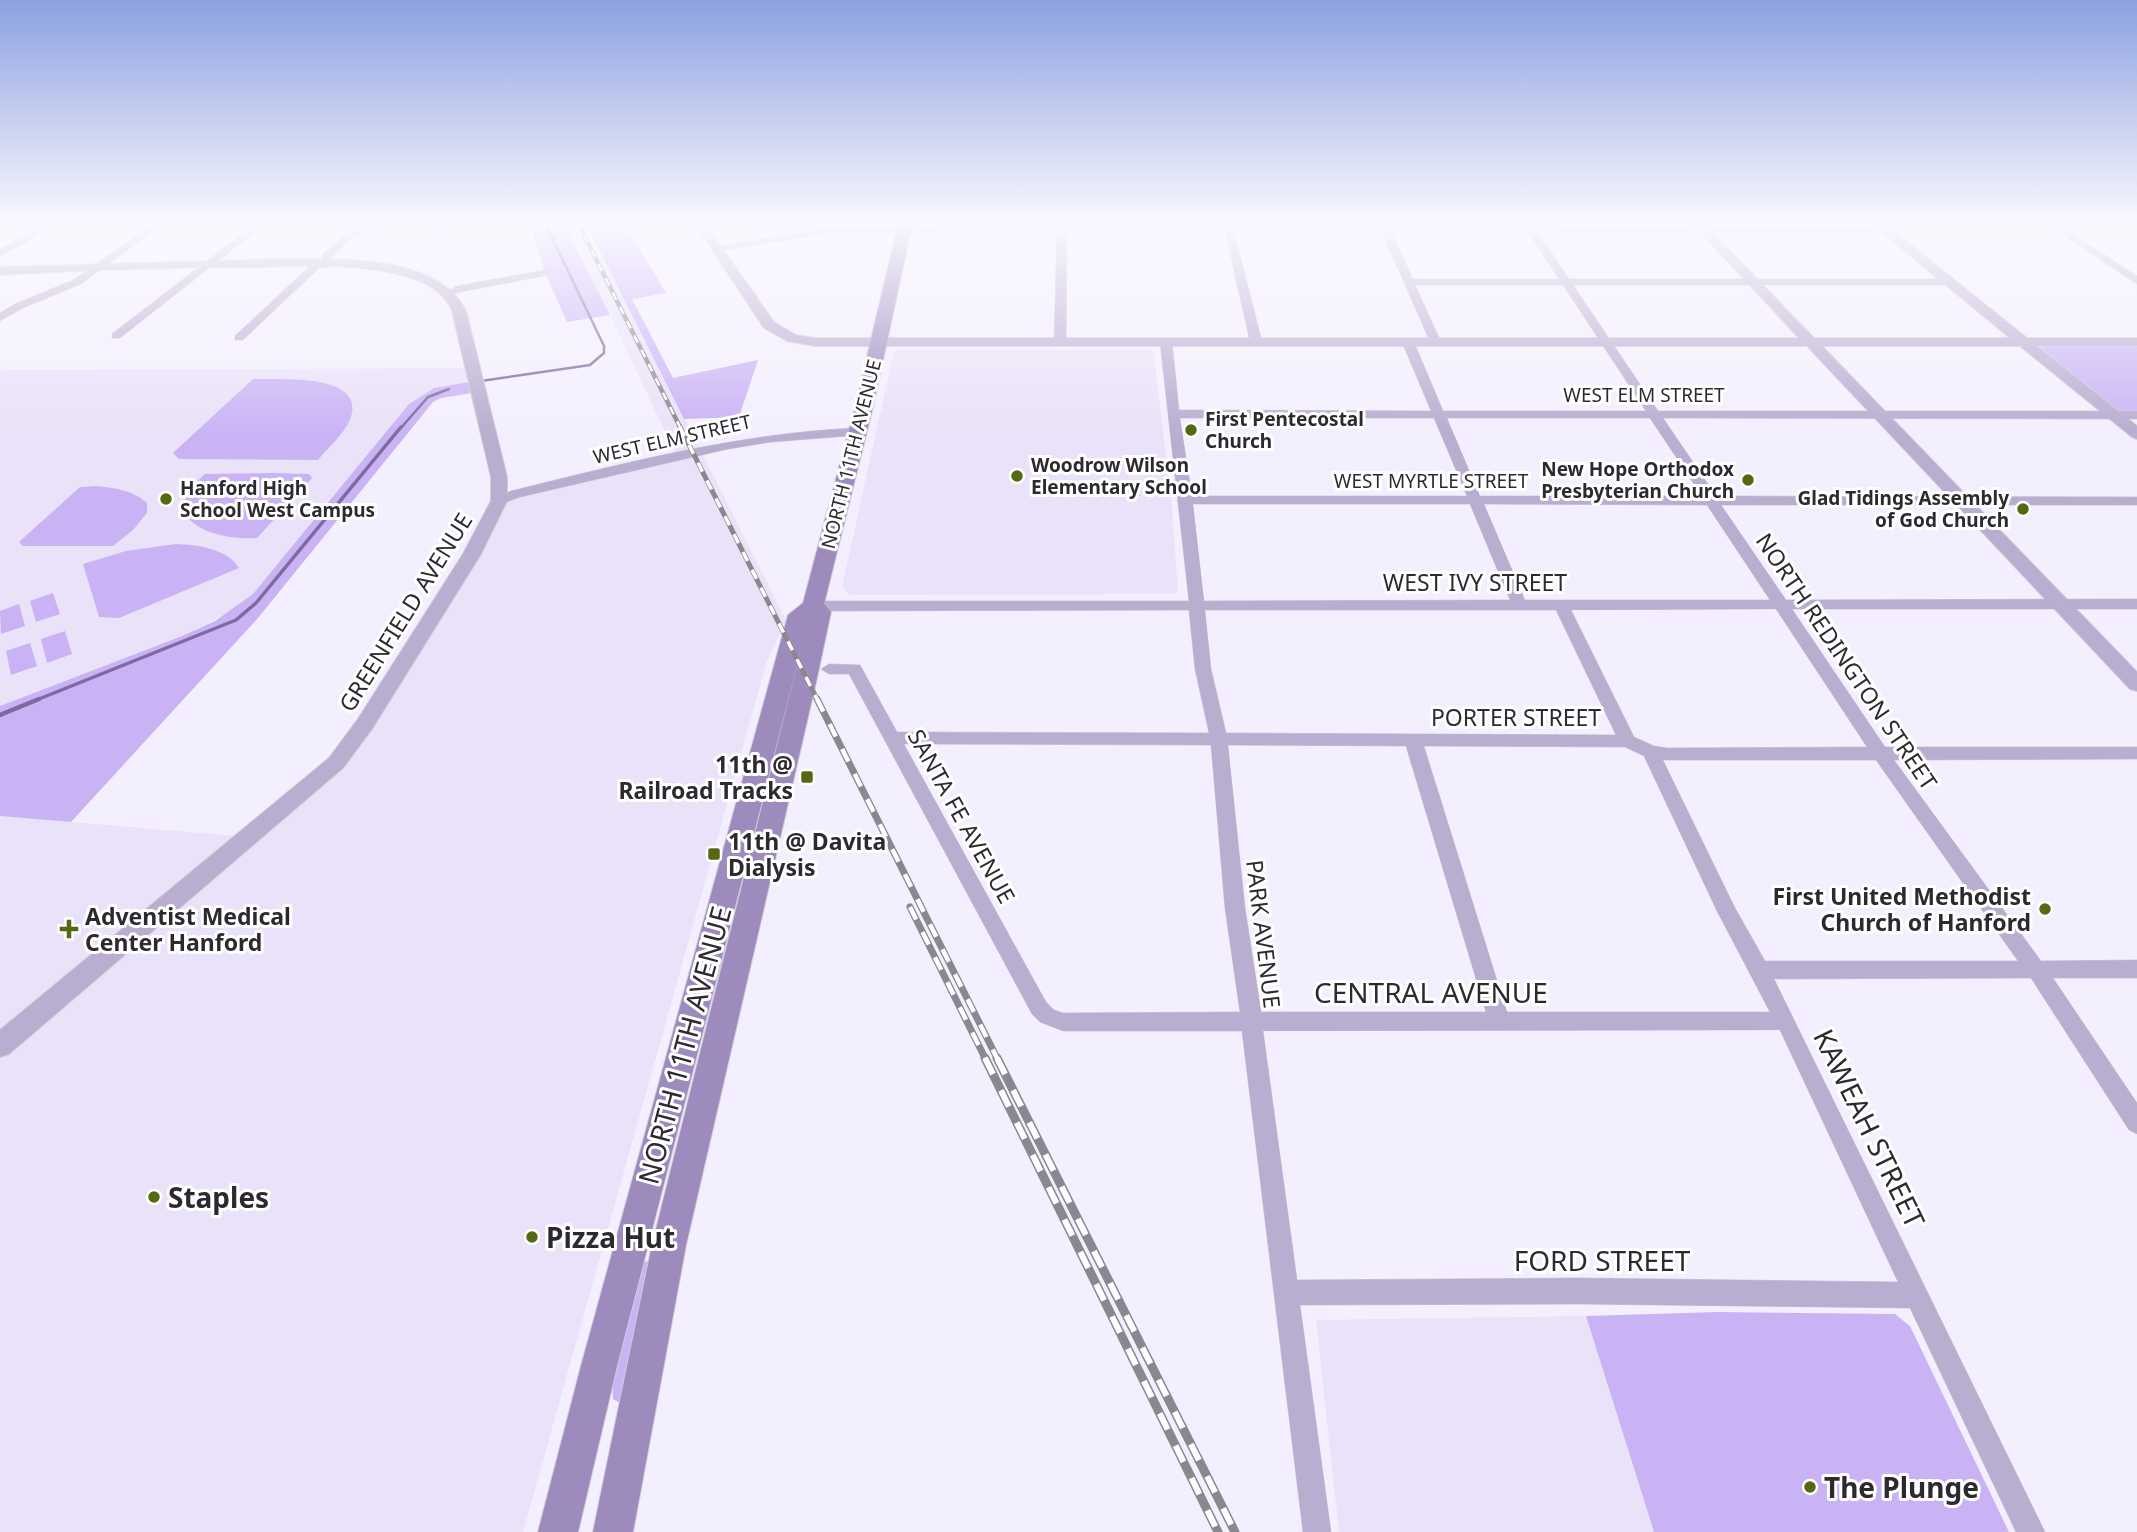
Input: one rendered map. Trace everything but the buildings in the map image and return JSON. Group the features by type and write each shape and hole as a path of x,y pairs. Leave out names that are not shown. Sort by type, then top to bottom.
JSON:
{"main road":[{"name":"NORTH 11TH AVENUE","path":"558,1532 799,615 813,606 889,292"},
{"name":"NORTH 11TH AVENUE","path":"613,1532 669,1245 806,678 820,612 813,606"},
{"path":"689,1027 707,1030 687,1122 694,1138"},
{"path":"660,1139 664,1172 653,1227 657,1241 669,1245"}],"street":[{"path":"0,318 19,306 53,292"},
{"path":"116,336 173,292"},
{"path":"239,338 288,292"},
{"path":"747,292 769,325 780,334 815,342 2137,341"},
{"path":"1060,342 1061,292"},
{"path":"1244,292 1256,342"},
{"path":"1414,292 1435,342"},
{"name":"NORTH REDINGTON STREET","path":"1573,292 1880,753 2036,969 2137,1123"},
{"path":"1764,292 2137,684"},
{"path":"1962,292 2137,434"},
{"name":"GREENFIELD AVENUE","path":"0,1046 335,763 365,724 478,545 499,501 495,459 459,311 450,293"},
{"name":"PARK AVENUE","path":"1166,342 1177,454 1186,500 1199,605 1203,669 1219,739 1234,895 1268,1136 1317,1532"},
{"path":"1408,342 1520,605"},
{"name":"WEST ELM STREET","path":"1175,414 2137,415"},
{"name":"WEST ELM STREET","path":"499,501 516,494 739,443 817,433 857,432"},
{"name":"WEST MYRTLE STREET","path":"1186,500 2137,501"},
{"name":"WEST IVY STREET","path":"813,606 2137,604"},
{"path":"1561,605 1627,741"},
{"name":"SANTA FE AVENUE","path":"829,669 854,669 1039,1008"},
{"name":"PORTER STREET","path":"891,738 1627,741 1651,752 2137,753"},
{"path":"1413,740 1499,1020"},
{"name":"KAWEAH STREET","path":"1651,752 1727,911 1786,1021 2031,1532"},
{"path":"1758,970 2137,968"},
{"name":"CENTRAL AVENUE","path":"1039,1008 1046,1016 1063,1022 1786,1021"},
{"name":"FORD STREET","path":"1286,1293 1579,1291 1917,1295"}],"shaded area":[{"path":"554,292 599,292 610,315 567,322"},
{"path":"599,292 621,292 786,620 767,661 523,1532 0,1532 0,816 249,837 336,763 499,501 677,457"},
{"path":"621,292 666,292 632,299 673,378 758,360 739,417 684,419"},
{"path":"2025,342 2137,345 2137,415 2114,415"},
{"name":"Woodrow Wilson Elementary School","path":"1153,349 1171,496 1178,591 1175,594 850,595 842,587 894,351"},
{"name":"Hanford High School West Campus","path":"472,368 475,381 434,388 253,594 237,608 182,636 0,706 0,370"},
{"path":"253,379 298,380 332,385 345,392 352,402 349,423 318,460 179,459 173,453"},
{"path":"475,381 478,392 441,398 433,402 258,618 71,822 0,816 0,706 215,621 253,594 409,404 434,388"},
{"path":"205,474 309,474 312,478 257,538 224,536 208,531 195,524 187,515 184,504 190,490"},
{"path":"96,486 130,492 147,503 147,513 133,530 113,546 23,546 19,542 80,487"},
{"path":"176,544 219,552 239,568 119,618 99,617 83,564 126,551"},
{"path":"53,593 60,614 36,622 30,601"},
{"path":"19,604 25,626 1,634 0,611"},
{"path":"65,631 72,654 47,663 41,639"},
{"path":"30,643 37,666 11,675 6,651"},
{"path":"640,1261 654,1262 620,1403 613,1399 612,1367"},
{"path":"1718,1312 1895,1314 1910,1326 2009,1532 1654,1532 1586,1316"},
{"path":"1586,1316 1654,1532 1339,1532 1316,1320"}],"waterway":[{"path":"481,381 590,365 604,353 604,346 578,292"},
{"path":"400,429 428,397 449,389"},
{"path":"34,701 236,620 256,603 401,427"},
{"path":"0,715 39,699"}],"railway":[{"path":"613,292 680,427"},
{"path":"680,427 818,701"},
{"path":"817,699 998,1060"},
{"path":"910,907 986,1060"},
{"path":"985,1058 1218,1532"},
{"path":"997,1058 1235,1532"}],"place":[{"name":"First Pentecostal Church","path":"1191,430"},
{"name":"Woodrow Wilson Elementary School","path":"1017,476"},
{"name":"New Hope Orthodox Presbyterian Church","path":"1748,480"},
{"name":"Hanford High School West Campus","path":"166,499"},
{"name":"Glad Tidings Assembly of God Church","path":"2023,509"},
{"name":"11th @ Railroad Tracks","path":"807,777"},
{"name":"11th @ Davita Dialysis","path":"714,854"},
{"name":"First United Methodist Church of Hanford","path":"2045,909"},
{"name":"Adventist Medical Center Hanford","path":"69,929"},
{"name":"Staples","path":"154,1197"},
{"name":"Pizza Hut","path":"532,1237"},
{"name":"The Plunge","path":"1810,1487"}]}
